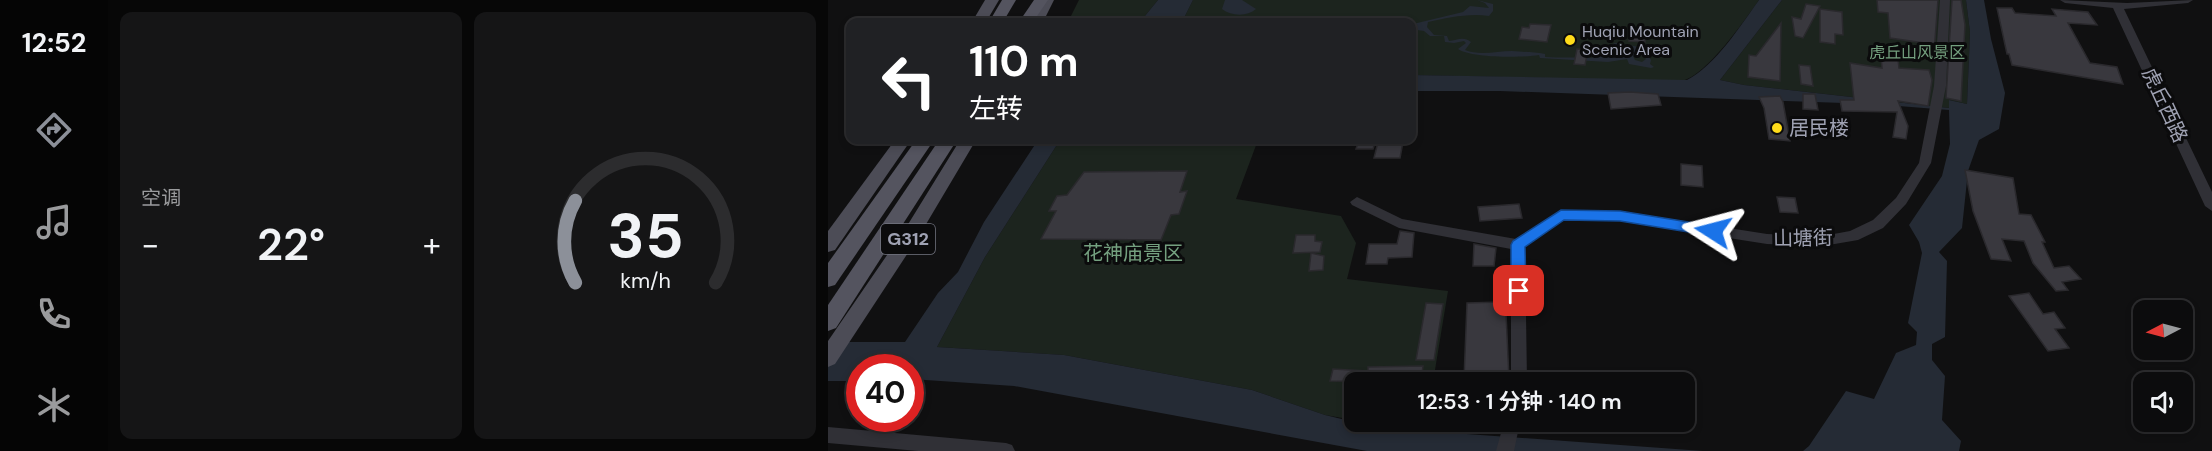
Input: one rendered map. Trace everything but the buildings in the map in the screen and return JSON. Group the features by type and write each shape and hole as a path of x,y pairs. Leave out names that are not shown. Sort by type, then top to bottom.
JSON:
{"highway":[{"path":"998,18 1009,0"},
{"path":"1017,18 1028,0"},
{"path":"1029,18 1041,0"},
{"path":"828,279 922,144"},
{"path":"836,328 864,270 945,144"}],"main road":[{"path":"981,18 992,0"},
{"path":"1038,18 1047,0"},
{"path":"828,245 900,144"},
{"name":"G312","path":"828,358 836,328 913,231 966,144"}],"street":[{"name":"山塘街","path":"1518,245 1561,215 1620,216 1767,239 1823,241 1853,236 1878,224 1901,201 1925,163 1940,86 1945,0"},
{"path":"2065,0 2117,5 2188,0"},
{"name":"虎丘西路","path":"2117,5 2212,206"},
{"path":"1357,202 1399,223 1518,245 1520,372"},
{"path":"1505,451 1510,432"},
{"path":"828,435 1006,451"}],"green space":[{"path":"1079,0 1158,0 1143,18 1070,18"},
{"name":"Huqiu Mountain Scenic Area","path":"1193,0 1759,0 1713,58 1692,77 1682,81 1416,75 1416,18 1184,18"},
{"name":"虎丘山风景区","path":"1782,0 1966,0 1970,32 1967,104 1949,100 1949,108 1744,85 1720,80"},
{"name":"花神庙景区","path":"1057,144 1257,144 1236,199 1341,216 1356,243 1347,279 1448,291 1435,372 1344,372 1344,418 1325,415 1252,390 1064,355 937,347 985,257"}],"shaded area":[{"path":"1158,0 1193,0 1184,18 1143,18"},
{"path":"1225,0 1242,0 1256,9 1239,15 1230,13 1222,9"},
{"path":"1477,0 1493,4 1493,11 1489,16 1473,15 1428,22 1427,27 1434,35 1447,36 1449,41 1468,40 1471,42 1465,50 1477,53 1512,51 1545,54 1545,57 1592,58 1594,56 1590,54 1591,47 1603,50 1615,43 1640,47 1633,56 1635,60 1642,62 1646,59 1644,56 1647,54 1651,60 1650,64 1654,67 1629,64 1627,59 1608,62 1540,58 1539,55 1485,56 1458,49 1466,43 1464,41 1445,42 1444,36 1430,36 1416,28 1416,23 1463,12 1470,6 1489,8 1485,3"},
{"path":"1759,0 1782,0 1720,80 1744,85 1949,108 1949,100 1967,104 1970,32 1966,0 1984,0 2005,93 1999,129 1979,140 1968,171 1962,228 1939,252 1947,261 1945,337 1932,344 1932,360 1945,376 1942,420 1961,441 1959,451 1803,451 1809,446 1846,391 1874,399 1896,353 1916,345 1917,332 1908,323 1922,253 1919,242 1909,225 1942,176 1950,144 1949,110 1873,104 1500,91 1416,91 1416,75 1687,80 1708,65 1736,33"},
{"path":"1035,144 1057,144 985,257 937,347 1064,355 1252,390 1344,420 1344,432 1439,432 1703,451 1367,451 1014,386 924,380 924,354 846,354 846,381 828,381 828,342 905,342 938,293 958,272 984,222"}],"place":[{"name":"Huqiu Mountain Scenic Area","path":"1570,40"},
{"name":"居民楼","path":"1777,128"}],"route":[{"path":"1519,291 1518,245 1561,215 1620,216 1713,231"}]}
